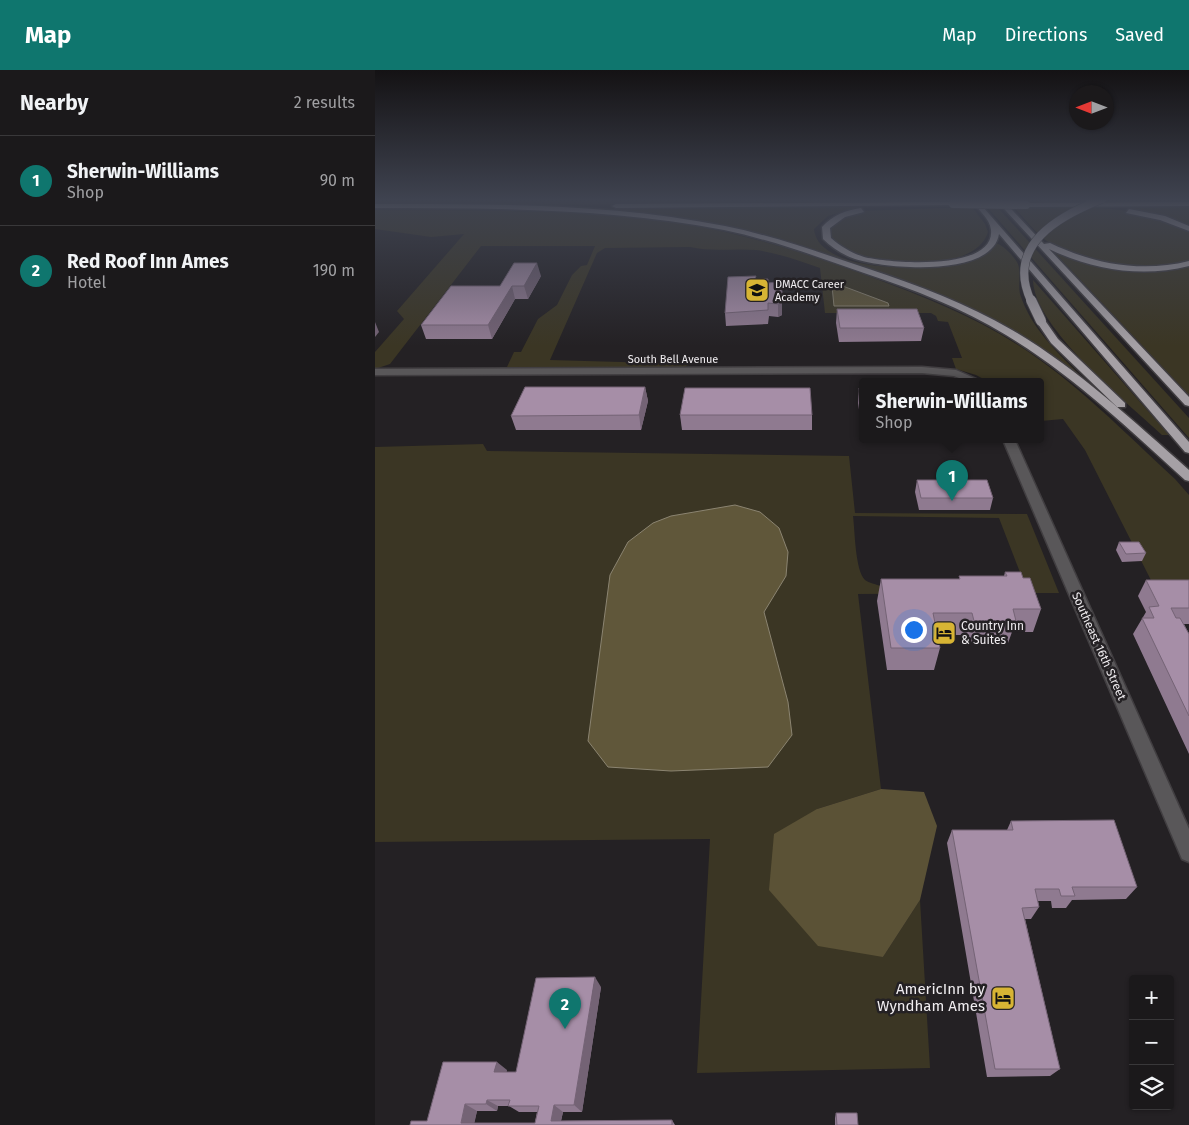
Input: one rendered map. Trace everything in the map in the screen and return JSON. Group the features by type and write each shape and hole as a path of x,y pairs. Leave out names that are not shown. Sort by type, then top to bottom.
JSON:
{"highway":[{"path":"802,248 892,280 973,314 1025,343 1095,396 1189,475"},
{"path":"839,248 863,259 897,264 932,264 965,259 985,248"},
{"path":"1015,248 1189,449"},
{"path":"1031,248 1024,276 1031,304 1054,341 1189,475"},
{"path":"1044,248 1189,404"},
{"path":"1053,248 1097,264 1160,268 1189,263"}],"street":[{"name":"South Bell Avenue","path":"375,372 922,370 957,373 969,378"},
{"name":"Southeast 16th Street","path":"1010,443 1189,852"}],"shaded area":[{"path":"452,248 479,248 390,364 375,369 375,352 404,319 397,311"},
{"path":"594,248 605,248 597,253 550,360 693,364 681,368 507,367 514,352 521,352 538,319 557,305 572,275 581,266 587,265"},
{"path":"700,248 785,248 804,254 928,299 983,325 1039,359 1119,426 1175,479 1189,495 1189,596 1159,596 1085,450 1063,419 1044,421 1044,378 982,378 956,369 952,358 962,358 948,322 938,321 936,316 931,313 825,313 820,268 764,251"},
{"path":"808,248 827,248 840,257 865,264 895,267 926,266 955,262 980,254 988,248 1004,248 1018,264 1020,294 1031,318 1045,338 1080,375 1023,337 894,279"},
{"path":"840,248 975,248 964,255 943,261 920,263 874,259"},
{"path":"1023,248 1035,248 1189,418 1189,438"},
{"path":"1059,248 1189,248 1189,260 1174,264 1137,267 1099,262"},
{"path":"1055,253 1091,264 1152,271 1189,267 1189,395"},
{"path":"1033,280 1169,435 1162,435 1106,384 1065,341 1049,320 1037,299"},
{"path":"840,285 888,303 889,306 834,306 832,286"},
{"path":"483,444 487,451 849,456 855,513 1027,514 1059,593 1028,593 999,518 853,516 859,568 868,582 880,586 1022,593 858,594 881,789 817,809 883,957 920,900 930,1068 697,1073 710,839 375,842 375,447"},
{"path":"735,505 760,512 779,528 788,552 786,576 764,612 788,702 792,735 768,767 671,771 608,767 588,741 610,575 628,542 653,523 671,516"},
{"path":"881,789 924,792 937,826 920,900 883,957 818,946 769,890 774,834 817,809"}],"building":[{"path":"514,263 537,263 524,286 512,286 488,325 421,325 451,286 500,286"},
{"path":"756,276 755,279 768,279 768,283 776,282 782,290 782,297 779,300 782,302 778,304 768,303 768,310 725,313 728,277"},
{"path":"837,309 917,309 924,328 840,328"},
{"path":"525,387 645,387 639,415 511,416"},
{"path":"685,388 810,388 812,415 680,415"},
{"path":"917,480 987,480 993,498 921,498"},
{"path":"1119,542 1139,542 1146,553 1126,554"},
{"path":"1005,572 1021,572 1023,578 1030,578 1041,609 1013,609 1016,621 974,621 972,613 933,613 940,648 891,648 881,579 960,579 959,576 1007,576"},
{"path":"1146,580 1189,580 1189,608 1171,608 1176,618 1180,618 1189,634 1189,716 1142,618 1154,618 1149,607 1159,606"},
{"name":"AmericInn by Wyndham Ames","path":"1114,820 1137,887 1072,887 1075,896 1061,896 1059,889 1035,889 1039,907 1022,908 1060,1069 995,1069 952,830 1013,830 1011,821"},
{"path":"595,977 574,1105 554,1105 551,1121 672,1120 672,1125 410,1125 411,1121 427,1121 443,1062 497,1062 494,1072 516,1072 536,978","holes":["487,1100 510,1100 508,1106 539,1106 535,1123 461,1123 465,1104 486,1104"]},
{"path":"836,1113 857,1113 858,1125 837,1125"}],"place":[{"name":"DMACC Career Academy","path":"757,290"},
{"name":"Sherwin-Williams","path":"952,501"},
{"name":"Country Inn & Suites","path":"944,633"},
{"name":"AmericInn by Wyndham Ames","path":"1003,998"},
{"name":"Red Roof Inn Ames","path":"565,1029"}]}
